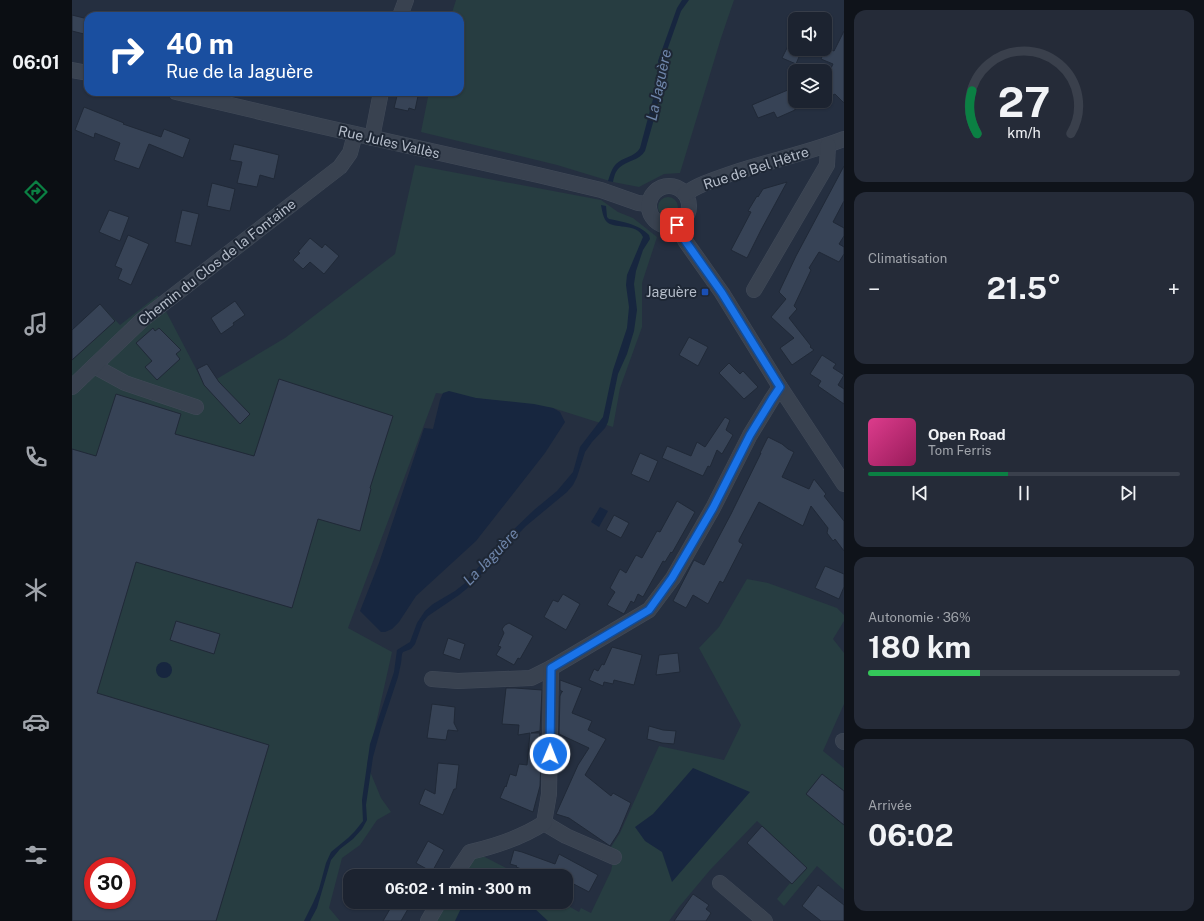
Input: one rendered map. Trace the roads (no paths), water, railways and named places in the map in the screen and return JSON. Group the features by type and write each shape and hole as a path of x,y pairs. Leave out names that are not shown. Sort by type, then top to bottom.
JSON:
{"street":[{"path":"402,12 406,0"},
{"path":"72,70 84,72"},
{"name":"Rue Jules Vallès","path":"193,96 602,190 648,204"},
{"path":"372,138 380,96"},
{"name":"Chemin du Clos de la Fontaine","path":"72,387 142,320 340,167 350,153 355,134"},
{"name":"Rue de Bel Hêtre","path":"685,194 712,180 752,166 828,145 844,139"},
{"path":"754,290 827,165 828,145"},
{"path":"674,186 685,194 689,205 688,211 682,221 677,225 665,226 654,220 648,204 650,197 654,192 660,188 674,186"},
{"path":"677,225 686,242 722,293 780,387 844,484"},
{"path":"94,366 125,383 196,407"},
{"path":"432,679 458,681 531,678 551,668 649,610 676,571 713,508 750,435 780,387"},
{"path":"459,869 470,852 493,847 506,842 530,832 544,823 549,794 551,668"},
{"path":"544,823 566,836 614,857"},
{"path":"720,883 765,921"},
{"path":"428,921 435,909"}],"water":[{"name":"La Jaguère","path":"682,0 689,0 681,11 664,59 665,80 645,151 640,157 622,165 616,173 613,182 608,181 616,164 638,151 640,148 660,73 658,61 677,8"},
{"name":"La Jaguère","path":"601,205 606,206 607,217 609,219 625,222 640,228 649,235 650,239 643,250 636,271 634,284 637,310 634,331 627,354 618,374 608,422 605,428 585,452 577,477 567,492 526,526 492,561 476,581 459,595 428,616 423,622 415,644 411,649 403,652 398,677 373,757 366,805 367,820 362,829 353,839 340,849 331,860 317,908 310,921 304,921 319,889 326,863 331,852 348,838 363,821 362,800 370,744 394,672 397,650 410,642 417,623 425,611 433,604 464,584 508,535 534,510 557,491 573,472 580,447 603,417 613,370 627,328 629,307 626,285 627,275 643,237 636,229 609,224 604,218"},
{"path":"449,391 476,398 534,404 553,408 560,412 565,422 545,453 476,541 416,596 399,622 392,629 381,632 360,611 379,563 424,428 433,429 440,400 443,393"},
{"path":"600,507 608,511 599,527 591,522"},
{"path":"161,662 167,662 172,667 170,676 167,678 161,678 156,673 156,667"},
{"path":"693,768 750,792 672,882 662,852 645,841 635,827 653,814"},
{"path":"461,909 535,909 548,921 455,921"}],"place":[{"name":"Jaguère","path":"705,292"}]}
